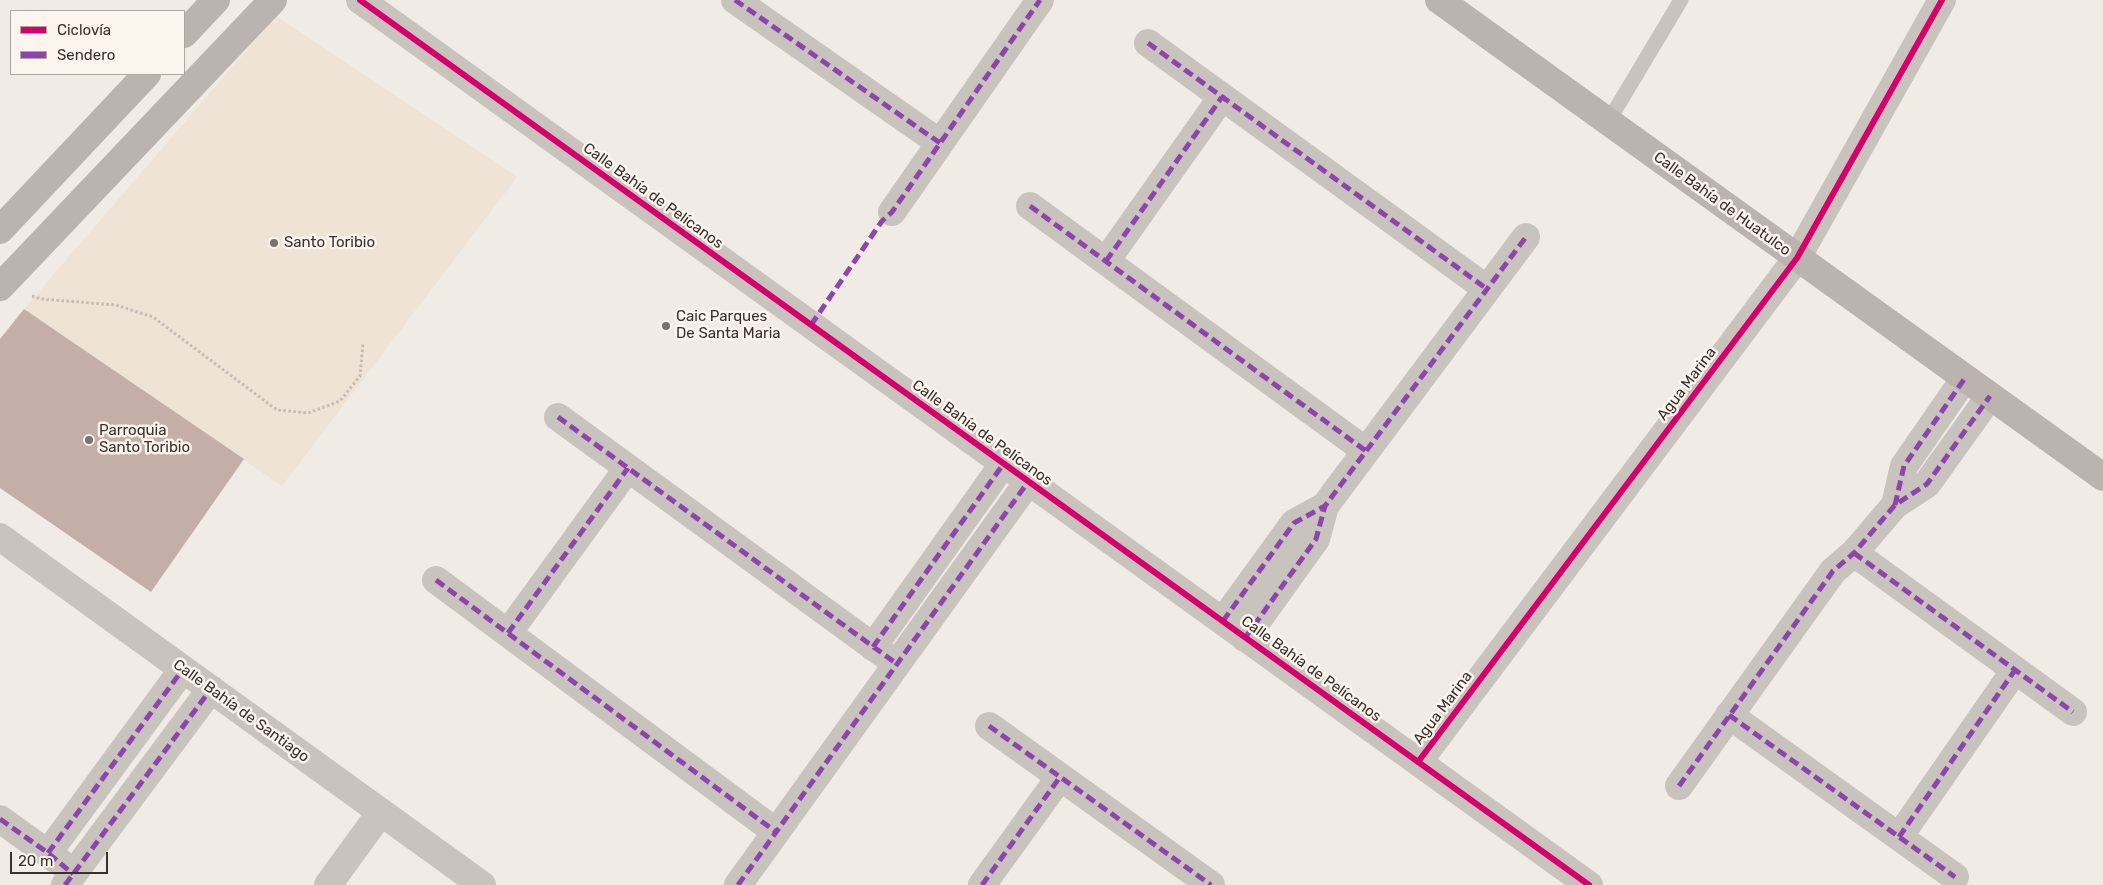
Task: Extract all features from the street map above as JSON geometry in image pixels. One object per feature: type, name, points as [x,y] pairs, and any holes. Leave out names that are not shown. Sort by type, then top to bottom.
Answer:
[{"type":"street","points":[[185,33],[216,0]]},
{"type":"street","points":[[2,285],[273,0]]},
{"type":"street","name":"Calle Bahía de Pelícanos","points":[[360,0],[1590,885]]},
{"type":"street","points":[[735,0],[940,143]]},
{"type":"street","points":[[892,212],[1040,0]]},
{"type":"street","name":"Calle Bahía de Huatulco","points":[[1439,0],[2103,477]]},
{"type":"street","name":"Agua Marina","points":[[1418,762],[1797,258],[1942,0]]},
{"type":"street","points":[[1148,43],[1487,290]]},
{"type":"street","points":[[0,230],[146,75]]},
{"type":"street","points":[[1106,261],[1222,97]]},
{"type":"street","points":[[1030,206],[1366,451]]},
{"type":"street","points":[[1245,638],[1316,539],[1325,506],[1526,237]]},
{"type":"street","points":[[1895,505],[1904,466],[1965,378]]},
{"type":"street","points":[[1679,786],[1833,571],[1854,553],[1895,505],[1927,484],[1990,396]]},
{"type":"street","points":[[558,417],[897,664]]},
{"type":"street","points":[[873,647],[1004,464]]},
{"type":"street","points":[[508,633],[628,468]]},
{"type":"street","points":[[738,885],[1028,482]]},
{"type":"street","points":[[1223,621],[1294,523],[1325,506]]},
{"type":"street","name":"Calle Bahía de Santiago","points":[[0,537],[482,885]]},
{"type":"street","points":[[1854,553],[2073,712]]},
{"type":"street","points":[[436,580],[776,832]]},
{"type":"street","points":[[48,852],[183,669]]},
{"type":"street","points":[[1899,836],[2016,670]]},
{"type":"street","points":[[0,819],[48,852],[69,880],[211,689]]},
{"type":"street","points":[[1729,716],[1955,877]]},
{"type":"street","points":[[989,726],[1211,885]]},
{"type":"street","points":[[982,885],[1060,777]]},
{"type":"street","points":[[328,885],[381,812]]},
{"type":"lane","points":[[1608,122],[1681,0]]},
{"type":"path","points":[[2,285],[41,299],[116,305],[153,316],[277,410],[308,413],[340,401],[360,376],[363,343]]},
{"type":"shaded area","name":"Santo Toribio","points":[[276,16],[517,177],[282,486],[24,309]]},
{"type":"building","name":"Parroquia Santo Toribio","points":[[24,309],[244,459],[151,592],[0,488],[0,339]]},
{"type":"marked path","points":[[735,0],[940,143]]},
{"type":"marked path","points":[[811,325],[882,221],[892,212],[1040,0]]},
{"type":"marked path","points":[[1148,43],[1487,289]]},
{"type":"marked path","points":[[1106,261],[1222,97]]},
{"type":"marked path","points":[[1030,206],[1366,451]]},
{"type":"marked path","points":[[1245,638],[1316,539],[1325,506],[1526,237]]},
{"type":"marked path","points":[[1895,505],[1904,466],[1965,378]]},
{"type":"marked path","points":[[1679,786],[1833,571],[1854,553],[1895,505],[1927,484],[1990,396]]},
{"type":"marked path","points":[[558,417],[897,664]]},
{"type":"marked path","points":[[873,647],[1004,463]]},
{"type":"marked path","points":[[508,633],[628,468]]},
{"type":"marked path","points":[[738,885],[1028,482]]},
{"type":"marked path","points":[[1223,621],[1294,523],[1325,506]]},
{"type":"marked path","points":[[1854,553],[2073,712]]},
{"type":"marked path","points":[[436,580],[776,832]]},
{"type":"marked path","points":[[48,853],[183,669]]},
{"type":"marked path","points":[[1899,837],[2015,670]]},
{"type":"marked path","points":[[65,885],[211,689]]},
{"type":"marked path","points":[[1729,715],[1955,877]]},
{"type":"marked path","points":[[989,726],[1211,885]]},
{"type":"marked path","points":[[982,885],[1060,777]]},
{"type":"marked path","points":[[0,819],[48,853],[73,874]]},
{"type":"cycle path","points":[[360,0],[1589,885]]},
{"type":"cycle path","points":[[1418,762],[1797,258],[1942,0]]},
{"type":"place","name":"Santo Toribio","points":[[274,243]]},
{"type":"place","name":"Caic Parques De Santa Maria","points":[[666,326]]},
{"type":"place","name":"Parroquia Santo Toribio","points":[[89,440]]}]
